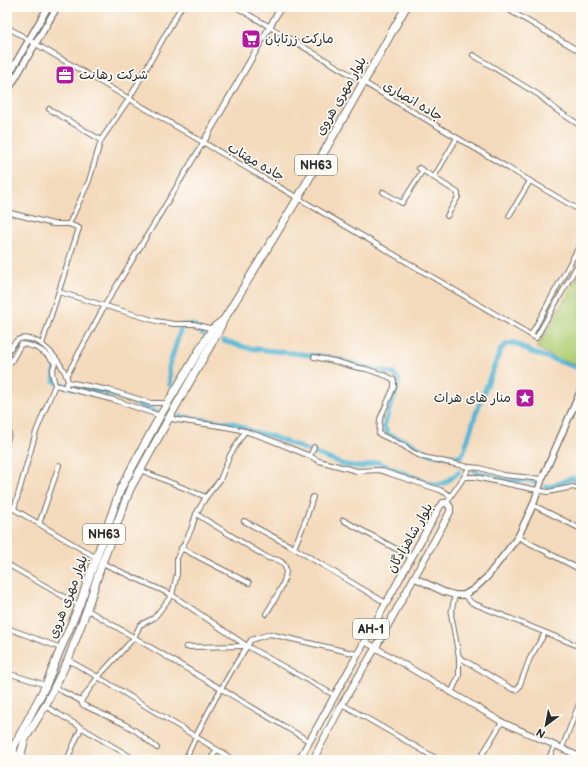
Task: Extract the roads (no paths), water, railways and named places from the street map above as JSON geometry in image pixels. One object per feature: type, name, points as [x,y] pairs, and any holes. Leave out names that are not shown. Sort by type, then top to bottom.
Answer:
[{"type":"highway","name":"بلوار مهری هروی","points":[[11,759],[14,746],[46,685],[78,606],[122,488],[160,416],[222,321],[298,198],[362,82],[406,7]]},
{"type":"highway","name":"بلوار مهری هروی","points":[[22,756],[25,739],[45,706],[68,660],[130,489],[215,330]]},
{"type":"main road","points":[[7,78],[48,7]]},
{"type":"main road","points":[[7,92],[57,7]]},
{"type":"main road","points":[[414,578],[444,592],[455,595],[464,595],[474,589],[487,577],[518,537],[581,390]]},
{"type":"main road","name":"بلوار شاهزادگان","points":[[299,760],[440,506],[443,503],[447,503],[450,506],[450,512],[376,647],[342,704],[313,760]]},
{"type":"street","points":[[69,224],[89,181],[102,140],[129,99],[180,7]]},
{"type":"street","name":"جاده انصاری","points":[[236,7],[581,211]]},
{"type":"street","points":[[67,375],[105,305],[203,143],[281,7]]},
{"type":"street","points":[[504,7],[581,52]]},
{"type":"street","name":"جاده مهتاب","points":[[7,27],[536,338],[581,259]]},
{"type":"street","points":[[473,55],[540,95],[556,109],[581,126]]},
{"type":"street","points":[[49,109],[102,140]]},
{"type":"street","points":[[434,177],[457,138]]},
{"type":"street","points":[[383,192],[402,203],[421,169],[458,193],[458,197],[447,216]]},
{"type":"street","points":[[509,216],[530,181]]},
{"type":"street","points":[[7,212],[53,224],[69,224],[79,228],[42,344]]},
{"type":"street","points":[[531,335],[581,243]]},
{"type":"street","points":[[59,292],[156,321],[174,324],[194,324],[215,330]]},
{"type":"street","points":[[7,352],[16,340],[22,338],[42,344],[56,356],[67,375],[68,382],[64,388]]},
{"type":"street","points":[[7,363],[11,362],[21,344],[30,345],[48,355],[55,363],[52,372],[55,385],[36,432],[14,509]]},
{"type":"street","points":[[314,357],[355,367],[366,368],[394,380],[394,387],[380,419],[379,434],[404,446],[412,452],[423,457],[480,468],[503,476],[542,479]]},
{"type":"street","points":[[68,382],[109,390],[151,403],[168,403]]},
{"type":"street","points":[[55,385],[114,400],[160,416],[197,424],[221,426],[245,431],[310,456],[318,461],[357,471],[379,470],[440,490],[451,496]]},
{"type":"street","points":[[82,700],[98,677],[134,638],[140,625],[154,618],[172,595],[177,574],[177,558],[191,530],[196,514],[206,497],[220,480],[230,455],[245,431]]},
{"type":"street","points":[[7,432],[9,433],[7,440]]},
{"type":"street","points":[[310,456],[314,447]]},
{"type":"street","points":[[39,524],[59,465]]},
{"type":"street","points":[[447,503],[466,477],[469,467]]},
{"type":"street","points":[[140,470],[206,497]]},
{"type":"street","points":[[466,477],[476,477],[548,492],[574,488],[581,490]]},
{"type":"street","points":[[294,548],[313,497]]},
{"type":"street","points":[[7,505],[95,557]]},
{"type":"street","points":[[533,505],[581,529]]},
{"type":"street","points":[[196,514],[268,558],[280,561],[284,564],[286,576],[285,580],[266,614]]},
{"type":"street","points":[[342,520],[411,557]]},
{"type":"street","points":[[244,521],[294,548],[386,603]]},
{"type":"street","points":[[518,537],[581,570]]},
{"type":"street","points":[[182,548],[249,583]]},
{"type":"street","points":[[102,563],[172,595],[247,646],[334,696]]},
{"type":"street","points":[[7,564],[78,606],[87,609],[309,741]]},
{"type":"street","points":[[451,693],[459,676],[459,657],[451,614],[455,595]]},
{"type":"street","points":[[464,595],[472,602],[545,634],[581,647]]},
{"type":"street","points":[[7,628],[61,648]]},
{"type":"street","points":[[184,760],[221,690],[251,640],[270,634],[357,654]]},
{"type":"street","points":[[459,657],[516,690],[519,687],[530,658],[545,634]]},
{"type":"street","points":[[364,642],[376,647],[502,722],[581,757]]},
{"type":"street","points":[[186,647],[247,646]]},
{"type":"street","points":[[68,660],[234,760]]},
{"type":"street","points":[[7,673],[46,685]]},
{"type":"street","points":[[54,687],[82,700],[85,706],[136,730],[157,748]]},
{"type":"street","points":[[562,748],[581,699]]},
{"type":"street","points":[[342,704],[439,760]]},
{"type":"street","points":[[45,706],[136,760]]},
{"type":"street","points":[[479,760],[502,722]]},
{"type":"street","points":[[67,760],[81,728]]},
{"type":"street","points":[[548,760],[555,745]]},
{"type":"street","points":[[210,760],[217,750]]},
{"type":"street","points":[[11,759],[22,756]]},
{"type":"waterway","points":[[170,385],[169,367],[182,325],[193,325],[203,334]]},
{"type":"waterway","points":[[7,358],[11,357],[21,341],[31,342],[51,355]]},
{"type":"waterway","points":[[223,341],[248,348],[327,357],[394,374],[399,380],[397,391],[384,426],[388,435],[407,441],[433,455],[460,457],[464,451],[476,413],[501,349],[507,344],[515,343],[531,352],[581,369]]},
{"type":"waterway","points":[[56,362],[54,381],[71,388],[104,392],[133,402],[157,413]]},
{"type":"waterway","points":[[180,417],[234,423],[253,432],[271,436],[345,465],[362,467],[377,462],[428,483],[438,485],[445,483],[459,472]]},
{"type":"waterway","points":[[475,472],[507,481],[529,480],[535,483]]},
{"type":"waterway","points":[[546,487],[573,478],[581,485]]},
{"type":"place","name":"مارکت زرتابان","points":[[251,39]]},
{"type":"place","name":"شرکت رهانت","points":[[65,75]]},
{"type":"place","name":"منار های هرات","points":[[525,398]]}]
